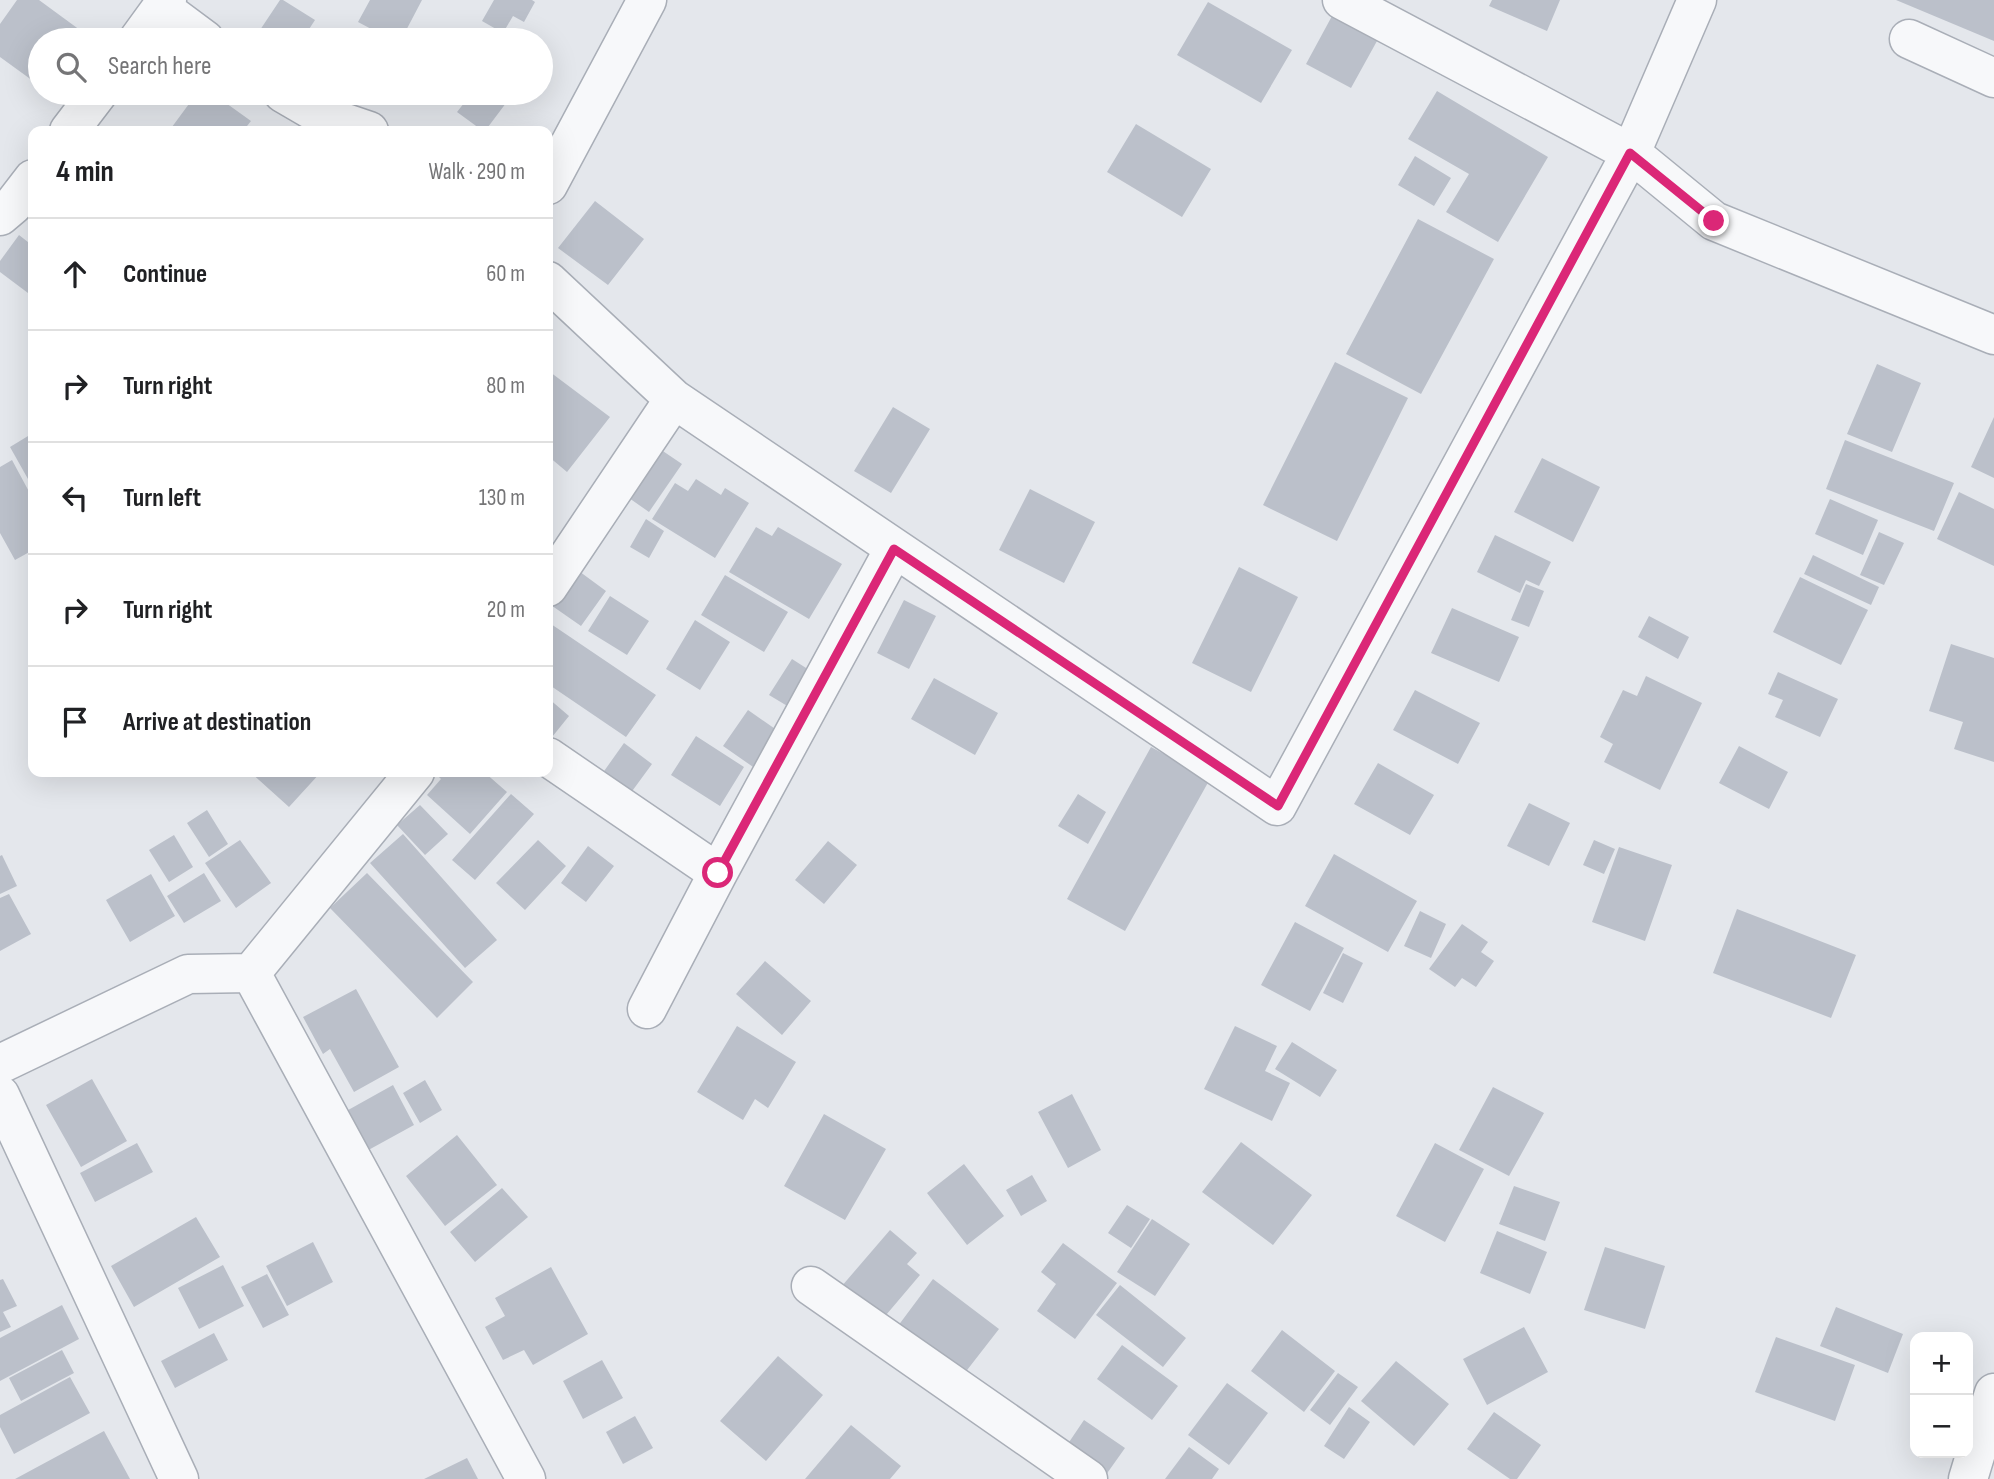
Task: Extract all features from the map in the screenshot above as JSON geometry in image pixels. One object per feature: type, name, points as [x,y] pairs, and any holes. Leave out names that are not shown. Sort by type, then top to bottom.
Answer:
[{"type":"street","points":[[553,176],[647,0]]},
{"type":"street","points":[[1342,0],[1630,153],[1714,221],[1994,335]]},
{"type":"street","points":[[553,286],[674,399],[1278,806],[1630,153],[1697,0]]},
{"type":"street","points":[[147,28],[165,4],[192,28]]},
{"type":"street","points":[[1909,39],[1994,78]]},
{"type":"street","points":[[73,126],[89,105]]},
{"type":"street","points":[[304,105],[319,114],[354,126]]},
{"type":"street","points":[[0,216],[13,205],[28,186]]},
{"type":"street","points":[[553,580],[674,399]]},
{"type":"street","points":[[647,1009],[894,549]]},
{"type":"street","points":[[553,760],[718,873]]},
{"type":"street","points":[[0,1064],[188,974],[251,973],[411,777]]},
{"type":"street","points":[[251,973],[526,1479]]},
{"type":"street","points":[[0,1095],[179,1479]]},
{"type":"street","points":[[811,1286],[1088,1479]]},
{"type":"street","points":[[1968,1479],[1994,1393]]},
{"type":"building","points":[[17,0],[39,0],[77,28],[28,28],[28,77],[0,57],[0,24]]},
{"type":"building","points":[[280,0],[315,20],[310,28],[261,28]]},
{"type":"building","points":[[370,0],[422,0],[407,28],[369,28],[358,22]]},
{"type":"building","points":[[494,0],[535,2],[524,22],[513,16],[506,28],[494,28],[482,21]]},
{"type":"building","points":[[1492,0],[1560,0],[1547,31],[1489,6]]},
{"type":"building","points":[[1896,0],[1994,0],[1994,41]]},
{"type":"building","points":[[1208,2],[1292,50],[1261,103],[1177,55]]},
{"type":"building","points":[[1332,16],[1377,41],[1351,88],[1306,64]]},
{"type":"building","points":[[1437,91],[1548,157],[1498,242],[1446,212],[1469,174],[1408,139]]},
{"type":"building","points":[[188,105],[229,105],[251,121],[247,126],[173,126]]},
{"type":"building","points":[[463,105],[504,105],[489,126],[476,126],[457,112]]},
{"type":"building","points":[[1136,124],[1211,169],[1182,217],[1107,172]]},
{"type":"building","points":[[1415,156],[1451,178],[1434,206],[1398,185]]},
{"type":"building","points":[[595,201],[644,239],[608,285],[558,248]]},
{"type":"building","points":[[1418,219],[1494,259],[1421,394],[1346,354]]},
{"type":"building","points":[[19,235],[28,242],[28,293],[0,272],[0,261]]},
{"type":"building","points":[[1335,362],[1408,398],[1337,541],[1263,505]]},
{"type":"building","points":[[1877,364],[1921,383],[1892,452],[1847,434]]},
{"type":"building","points":[[553,374],[610,417],[567,472],[553,460]]},
{"type":"building","points":[[893,407],[930,429],[891,493],[854,471]]},
{"type":"building","points":[[1994,417],[1994,478],[1971,467]]},
{"type":"building","points":[[28,436],[28,479],[10,447]]},
{"type":"building","points":[[1845,440],[1954,483],[1934,531],[1826,489]]},
{"type":"building","points":[[651,443],[682,464],[649,512],[619,491]]},
{"type":"building","points":[[1542,458],[1600,487],[1573,542],[1514,512]]},
{"type":"building","points":[[12,460],[28,490],[28,553],[15,560],[0,533],[0,467]]},
{"type":"building","points":[[696,479],[721,495],[725,488],[749,503],[715,558],[652,519],[675,483],[688,491]]},
{"type":"building","points":[[1030,489],[1095,522],[1064,583],[999,550]]},
{"type":"building","points":[[1959,492],[1994,509],[1994,566],[1937,539]]},
{"type":"building","points":[[1830,499],[1878,520],[1863,555],[1815,534]]},
{"type":"building","points":[[646,519],[664,531],[649,558],[630,547]]},
{"type":"building","points":[[756,527],[772,536],[778,527],[842,564],[809,619],[729,572]]},
{"type":"building","points":[[1879,532],[1904,543],[1884,585],[1860,575]]},
{"type":"building","points":[[1495,535],[1551,562],[1539,586],[1526,580],[1520,593],[1477,572]]},
{"type":"building","points":[[1813,555],[1879,587],[1871,605],[1804,574]]},
{"type":"building","points":[[572,566],[606,591],[581,626],[553,606],[553,595]]},
{"type":"building","points":[[1239,567],[1298,597],[1251,692],[1192,663]]},
{"type":"building","points":[[725,575],[788,612],[764,652],[701,615]]},
{"type":"building","points":[[1800,577],[1868,610],[1841,665],[1773,632]]},
{"type":"building","points":[[1526,584],[1544,591],[1529,627],[1511,620]]},
{"type":"building","points":[[610,596],[649,621],[627,655],[588,631]]},
{"type":"building","points":[[904,600],[936,616],[909,669],[877,653]]},
{"type":"building","points":[[1452,608],[1519,637],[1499,682],[1431,653]]},
{"type":"building","points":[[1649,616],[1689,637],[1678,659],[1638,637]]},
{"type":"building","points":[[695,620],[730,642],[700,690],[666,669]]},
{"type":"building","points":[[553,625],[656,695],[626,737],[553,687]]},
{"type":"building","points":[[1951,644],[1994,658],[1994,762],[1954,749],[1963,722],[1929,711]]},
{"type":"building","points":[[792,659],[817,675],[794,710],[769,695]]},
{"type":"building","points":[[1778,672],[1838,699],[1820,737],[1775,717],[1783,700],[1768,694]]},
{"type":"building","points":[[1646,676],[1702,703],[1660,790],[1604,762],[1613,744],[1600,737],[1623,690],[1637,696]]},
{"type":"building","points":[[934,678],[998,713],[975,755],[911,719]]},
{"type":"building","points":[[1415,690],[1480,723],[1458,764],[1393,730]]},
{"type":"building","points":[[553,702],[569,716],[553,736]]},
{"type":"building","points":[[748,710],[781,733],[756,769],[723,746]]},
{"type":"building","points":[[696,736],[744,767],[720,806],[671,775]]},
{"type":"building","points":[[624,743],[652,764],[630,794],[602,774]]},
{"type":"building","points":[[1739,746],[1788,772],[1769,809],[1719,783]]},
{"type":"building","points":[[1151,747],[1210,779],[1125,931],[1067,899]]},
{"type":"building","points":[[1378,763],[1434,795],[1410,835],[1354,804]]},
{"type":"building","points":[[256,777],[316,777],[289,807]]},
{"type":"building","points":[[439,777],[490,777],[507,792],[470,834],[427,795],[441,779]]},
{"type":"building","points":[[511,794],[534,814],[475,880],[452,860]]},
{"type":"building","points":[[1078,794],[1106,812],[1088,844],[1058,826]]},
{"type":"building","points":[[1529,803],[1570,823],[1549,866],[1507,846]]},
{"type":"building","points":[[420,805],[448,834],[425,855],[397,825]]},
{"type":"building","points":[[207,810],[228,844],[209,857],[187,823]]},
{"type":"building","points":[[403,834],[497,940],[465,968],[370,863]]},
{"type":"building","points":[[174,835],[193,867],[169,882],[149,850]]},
{"type":"building","points":[[240,840],[271,883],[236,908],[205,863]]},
{"type":"building","points":[[538,840],[566,866],[525,910],[496,883]]},
{"type":"building","points":[[1594,840],[1615,849],[1604,874],[1583,865]]},
{"type":"building","points":[[828,841],[857,865],[824,904],[795,880]]},
{"type":"building","points":[[588,846],[614,866],[586,902],[561,883]]},
{"type":"building","points":[[1619,847],[1672,865],[1645,941],[1592,922]]},
{"type":"building","points":[[1334,854],[1417,901],[1388,952],[1305,906]]},
{"type":"building","points":[[2,855],[17,886],[0,894],[0,856]]},
{"type":"building","points":[[204,873],[221,901],[184,923],[167,896]]},
{"type":"building","points":[[367,873],[473,982],[437,1018],[330,908]]},
{"type":"building","points":[[151,874],[175,916],[130,942],[106,900]]},
{"type":"building","points":[[9,894],[31,934],[0,951],[0,898]]},
{"type":"building","points":[[1737,909],[1856,955],[1831,1018],[1713,973]]},
{"type":"building","points":[[1420,911],[1446,924],[1431,958],[1404,946]]},
{"type":"building","points":[[1295,922],[1344,948],[1310,1011],[1261,985]]},
{"type":"building","points":[[1462,924],[1488,942],[1481,952],[1494,961],[1476,987],[1462,978],[1455,987],[1429,969]]},
{"type":"building","points":[[1343,953],[1363,963],[1343,1003],[1323,993]]},
{"type":"building","points":[[765,961],[811,1001],[782,1035],[736,994]]},
{"type":"building","points":[[356,989],[399,1067],[354,1092],[330,1049],[323,1054],[303,1017]]},
{"type":"building","points":[[737,1026],[796,1062],[768,1108],[755,1099],[743,1120],[697,1092]]},
{"type":"building","points":[[1235,1026],[1277,1046],[1265,1071],[1290,1083],[1272,1121],[1204,1089]]},
{"type":"building","points":[[1292,1042],[1337,1070],[1320,1097],[1275,1069]]},
{"type":"building","points":[[92,1079],[127,1141],[81,1167],[46,1105]]},
{"type":"building","points":[[425,1080],[442,1110],[420,1123],[403,1093]]},
{"type":"building","points":[[393,1085],[414,1125],[363,1153],[341,1114]]},
{"type":"building","points":[[1493,1087],[1544,1113],[1509,1176],[1459,1150]]},
{"type":"building","points":[[1072,1094],[1101,1150],[1068,1168],[1038,1112]]},
{"type":"building","points":[[824,1114],[886,1149],[845,1220],[784,1186]]},
{"type":"building","points":[[457,1135],[497,1185],[445,1226],[406,1176]]},
{"type":"building","points":[[1241,1142],[1312,1195],[1273,1245],[1202,1192]]},
{"type":"building","points":[[137,1143],[153,1172],[95,1202],[80,1173]]},
{"type":"building","points":[[1435,1143],[1484,1169],[1445,1242],[1396,1216]]},
{"type":"building","points":[[964,1164],[1004,1216],[967,1245],[927,1193]]},
{"type":"building","points":[[1032,1175],[1047,1201],[1021,1216],[1006,1190]]},
{"type":"building","points":[[1514,1186],[1560,1202],[1545,1241],[1499,1224]]},
{"type":"building","points":[[502,1188],[528,1217],[475,1262],[450,1232]]},
{"type":"building","points":[[1127,1205],[1150,1219],[1131,1248],[1108,1233]]},
{"type":"building","points":[[196,1217],[220,1257],[134,1307],[111,1266]]},
{"type":"building","points":[[1152,1219],[1190,1244],[1155,1296],[1117,1272]]},
{"type":"building","points":[[890,1230],[917,1253],[907,1264],[920,1275],[875,1328],[835,1294]]},
{"type":"building","points":[[1497,1231],[1547,1252],[1530,1294],[1480,1273]]},
{"type":"building","points":[[313,1242],[333,1282],[287,1306],[266,1266]]},
{"type":"building","points":[[1063,1243],[1117,1283],[1075,1339],[1037,1311],[1056,1284],[1041,1272]]},
{"type":"building","points":[[1605,1247],[1665,1266],[1645,1329],[1584,1310]]},
{"type":"building","points":[[223,1265],[244,1306],[199,1329],[178,1288]]},
{"type":"building","points":[[551,1267],[588,1334],[533,1365],[524,1350],[503,1360],[485,1327],[505,1316],[495,1298]]},
{"type":"building","points":[[267,1274],[289,1315],[263,1328],[241,1287]]},
{"type":"building","points":[[3,1279],[17,1306],[3,1312],[11,1327],[0,1332],[0,1280]]},
{"type":"building","points":[[933,1279],[999,1329],[957,1383],[892,1334]]},
{"type":"building","points":[[1120,1285],[1186,1338],[1163,1367],[1096,1315]]},
{"type":"building","points":[[62,1305],[79,1339],[0,1381],[0,1338]]},
{"type":"building","points":[[1836,1307],[1903,1334],[1888,1373],[1820,1346]]},
{"type":"building","points":[[1524,1327],[1548,1372],[1487,1405],[1463,1359]]},
{"type":"building","points":[[1282,1330],[1335,1371],[1304,1412],[1251,1371]]},
{"type":"building","points":[[214,1333],[228,1360],[175,1388],[161,1361]]},
{"type":"building","points":[[1776,1337],[1855,1365],[1835,1421],[1755,1392]]},
{"type":"building","points":[[1122,1345],[1178,1386],[1152,1420],[1097,1379]]},
{"type":"building","points":[[62,1350],[74,1373],[21,1401],[9,1378]]},
{"type":"building","points":[[778,1356],[823,1395],[766,1461],[720,1421]]},
{"type":"building","points":[[602,1360],[623,1398],[583,1419],[563,1381]]},
{"type":"building","points":[[1396,1361],[1449,1404],[1414,1446],[1361,1401]]},
{"type":"building","points":[[1338,1373],[1358,1387],[1330,1425],[1310,1410]]},
{"type":"building","points":[[70,1377],[90,1413],[14,1454],[0,1427],[0,1415]]},
{"type":"building","points":[[1227,1383],[1268,1413],[1229,1465],[1188,1435]]},
{"type":"building","points":[[1349,1407],[1370,1422],[1344,1459],[1324,1446]]},
{"type":"building","points":[[1494,1412],[1541,1445],[1517,1479],[1510,1479],[1467,1449]]},
{"type":"building","points":[[635,1416],[653,1448],[623,1464],[606,1432]]},
{"type":"building","points":[[1084,1420],[1125,1448],[1103,1479],[1061,1454]]},
{"type":"building","points":[[851,1425],[901,1466],[890,1479],[805,1479]]},
{"type":"building","points":[[104,1431],[130,1479],[15,1479]]},
{"type":"building","points":[[1189,1447],[1219,1469],[1212,1479],[1165,1479]]},
{"type":"building","points":[[467,1458],[478,1479],[424,1479]]},
{"type":"route","points":[[718,873],[894,549],[1278,806],[1630,153],[1714,221]]}]
